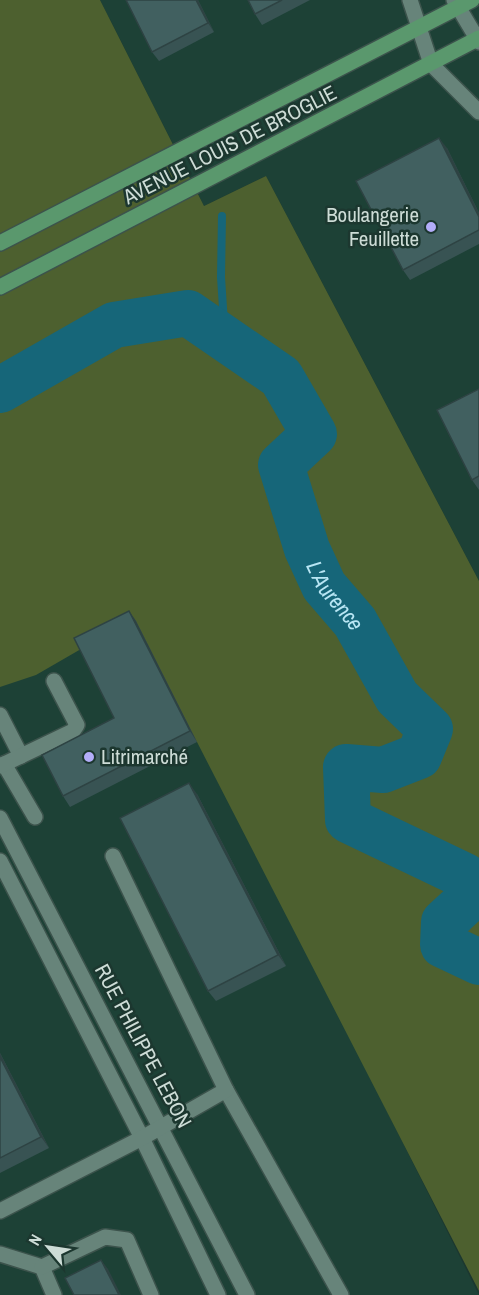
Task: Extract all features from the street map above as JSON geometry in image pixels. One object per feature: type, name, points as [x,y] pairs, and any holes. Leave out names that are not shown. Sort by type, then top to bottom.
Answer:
[{"type":"main road","name":"AVENUE LOUIS DE BROGLIE","points":[[0,243],[417,28],[462,2]]},
{"type":"main road","name":"AVENUE LOUIS DE BROGLIE","points":[[0,287],[479,39]]},
{"type":"street","points":[[410,0],[417,28],[431,64],[479,112]]},
{"type":"street","points":[[462,2],[479,39]]},
{"type":"street","points":[[35,817],[2,765],[73,731],[77,725],[54,681]]},
{"type":"street","points":[[0,715],[21,756]]},
{"type":"street","name":"RUE PHILIPPE LEBON","points":[[0,818],[247,1295]]},
{"type":"street","points":[[113,856],[226,1090],[341,1295]]},
{"type":"street","name":"RUE PHILIPPE LEBON","points":[[0,861],[142,1138],[218,1295]]},
{"type":"street","points":[[0,1211],[142,1138],[226,1090]]},
{"type":"street","points":[[0,1254],[42,1267],[105,1236],[127,1240],[151,1295]]},
{"type":"street","points":[[42,1267],[54,1295]]},
{"type":"shaded area","points":[[100,0],[479,0],[479,581],[266,176],[204,206]]},
{"type":"shaded area","points":[[136,621],[336,1009],[479,1295],[0,1295],[0,627],[81,649]]},
{"type":"green space","points":[[0,0],[100,0],[204,206],[266,176],[479,581],[479,1291],[197,742],[81,649],[36,675],[0,687]]},
{"type":"building","points":[[126,0],[196,0],[208,23],[152,52]]},
{"type":"building","points":[[248,0],[282,0],[255,14]]},
{"type":"building","name":"Boulangerie Feuillette","points":[[439,138],[479,217],[479,230],[403,270],[356,181]]},
{"type":"building","points":[[479,389],[479,476],[472,480],[437,410]]},
{"type":"building","points":[[129,611],[190,731],[63,796],[42,755],[114,718],[74,638]]},
{"type":"building","points":[[189,783],[278,955],[208,991],[120,818]]},
{"type":"building","points":[[0,1057],[41,1137],[0,1158]]},
{"type":"building","points":[[101,1260],[119,1295],[74,1295],[65,1278]]},
{"type":"waterway","points":[[222,216],[221,277],[225,339]]},
{"type":"waterway","name":"L'Aurence","points":[[0,390],[114,325],[188,313],[281,377],[314,434],[281,465],[307,549],[324,586],[355,622],[397,697],[430,729],[419,756],[383,770],[346,767],[348,820],[465,876],[470,898],[444,922],[443,945],[479,962]]},
{"type":"place","name":"Boulangerie Feuillette","points":[[431,227]]},
{"type":"place","name":"Litrimarché","points":[[89,757]]}]
